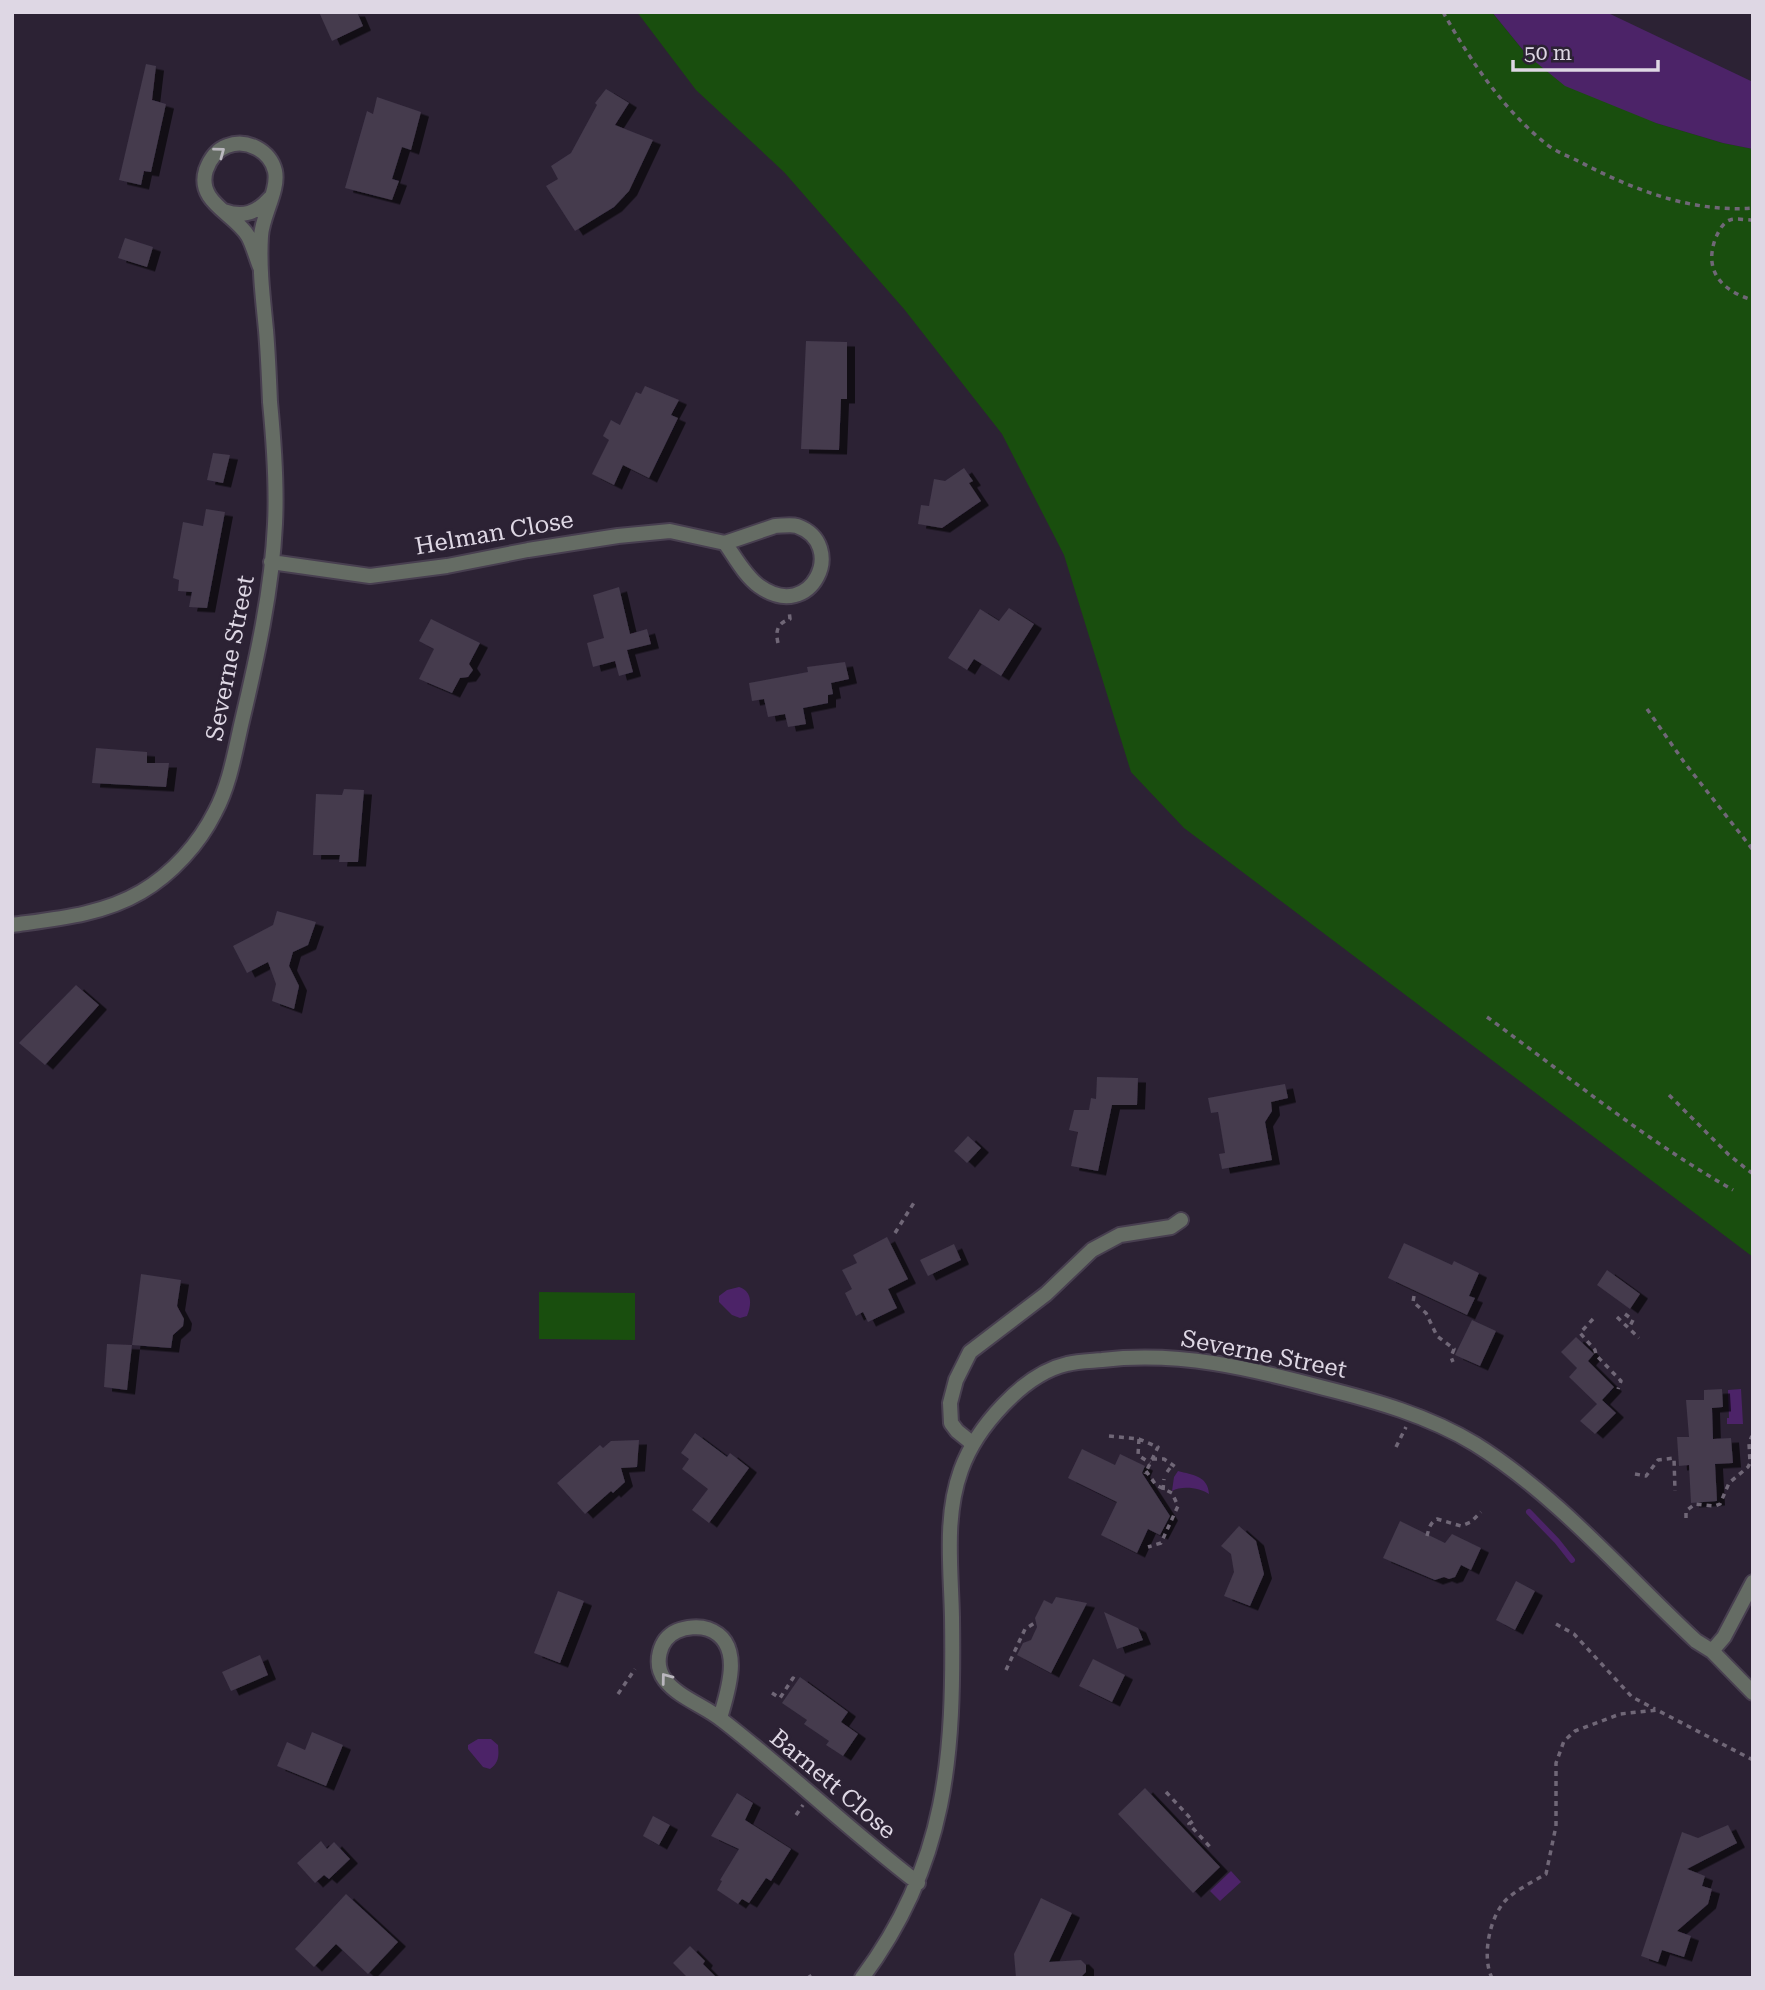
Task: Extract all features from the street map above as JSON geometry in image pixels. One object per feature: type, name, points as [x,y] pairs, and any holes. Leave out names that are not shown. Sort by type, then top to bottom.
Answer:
[{"type":"street","name":"Severne Street","points":[[12,925],[65,918],[110,906],[141,892],[167,873],[193,847],[216,811],[230,772],[248,696],[275,524],[273,433],[260,267],[261,232],[275,183],[275,171],[270,159],[254,146],[242,143],[229,145],[218,151],[210,160],[204,177],[205,189],[211,200],[247,235],[260,267]]},
{"type":"street","points":[[220,209],[239,215],[251,214],[262,208],[270,198]]},
{"type":"street","points":[[775,526],[796,526],[812,536],[821,550],[821,569],[808,589],[800,595],[788,597],[757,585],[724,543],[775,526]]},
{"type":"street","name":"Helman Close","points":[[271,562],[370,576],[447,566],[528,550],[670,531],[724,543]]},
{"type":"street","points":[[973,1444],[957,1432],[951,1423],[950,1402],[956,1380],[970,1352],[1046,1294],[1092,1250],[1120,1235],[1171,1227],[1181,1220]]},
{"type":"street","name":"Severne Street","points":[[862,1978],[908,1905],[918,1883],[935,1831],[946,1779],[951,1728],[949,1558],[951,1519],[961,1469],[986,1422],[999,1407],[1017,1392],[1065,1364],[1141,1355],[1205,1360],[1273,1374],[1360,1397],[1425,1419],[1474,1443],[1513,1469],[1696,1641],[1712,1651],[1753,1693]]},
{"type":"street","points":[[1712,1651],[1724,1637],[1753,1582]]},
{"type":"street","name":"Barnett Close","points":[[720,1718],[732,1675],[728,1647],[724,1640],[719,1633],[703,1627],[684,1628],[669,1635],[659,1653],[658,1667],[666,1681],[720,1718],[877,1852],[918,1883]]},
{"type":"path","points":[[1443,12],[1464,50],[1487,80],[1546,145],[1607,176],[1684,203],[1725,210],[1753,208]]},
{"type":"path","points":[[1753,220],[1726,222],[1719,229],[1710,262],[1714,273],[1723,284],[1733,292],[1753,300]]},
{"type":"path","points":[[778,643],[777,628],[790,619],[788,597]]},
{"type":"path","points":[[1647,709],[1684,762],[1753,850]]},
{"type":"path","points":[[1487,1017],[1633,1126],[1697,1170],[1732,1190]]},
{"type":"path","points":[[1669,1095],[1728,1155],[1753,1174]]},
{"type":"path","points":[[895,1233],[915,1200]]},
{"type":"path","points":[[1414,1296],[1413,1302],[1426,1313],[1437,1336],[1454,1349],[1451,1357],[1453,1362]]},
{"type":"path","points":[[1625,1314],[1633,1320],[1629,1328]]},
{"type":"path","points":[[1617,1317],[1639,1338]]},
{"type":"path","points":[[1593,1319],[1580,1333],[1621,1381],[1618,1389]]},
{"type":"path","points":[[1396,1447],[1404,1432]]},
{"type":"path","points":[[1109,1436],[1139,1439],[1158,1447],[1146,1473],[1156,1485],[1172,1493],[1178,1506],[1161,1543],[1149,1548]]},
{"type":"path","points":[[1686,1518],[1686,1511],[1695,1504],[1720,1504],[1729,1483],[1750,1463],[1749,1443],[1752,1436]]},
{"type":"path","points":[[1139,1439],[1138,1455],[1151,1461],[1164,1460],[1177,1468]]},
{"type":"path","points":[[1635,1474],[1646,1476],[1658,1460],[1674,1458],[1675,1490]]},
{"type":"path","points":[[1167,1472],[1173,1464]]},
{"type":"path","points":[[1163,1490],[1164,1479]]},
{"type":"path","points":[[1427,1536],[1432,1521],[1437,1519],[1461,1526],[1471,1522],[1481,1512]]},
{"type":"path","points":[[1006,1670],[1025,1629],[1036,1622]]},
{"type":"path","points":[[1556,1624],[1574,1634],[1632,1697],[1753,1760]]},
{"type":"path","points":[[618,1694],[635,1669]]},
{"type":"path","points":[[772,1693],[780,1698],[793,1678],[798,1681]]},
{"type":"path","points":[[1492,1978],[1486,1966],[1490,1930],[1507,1899],[1546,1874],[1556,1826],[1556,1763],[1564,1741],[1575,1731],[1620,1714],[1657,1710]]},
{"type":"path","points":[[1166,1792],[1193,1821],[1189,1824],[1211,1848]]},
{"type":"green space","points":[[637,12],[1492,12],[1527,55],[1656,123],[1753,149],[1753,1257],[1184,828],[1131,772],[1064,555],[1002,434],[904,309],[784,172],[696,90]]},
{"type":"green space","points":[[539,1292],[635,1293],[635,1340],[539,1339]]},
{"type":"shaded area","points":[[1492,12],[1606,12],[1753,82],[1753,149],[1656,123],[1565,86],[1527,55]]},
{"type":"shaded area","points":[[739,1287],[749,1295],[750,1303],[747,1316],[740,1318],[732,1315],[719,1302],[719,1296],[727,1290]]},
{"type":"shaded area","points":[[1741,1389],[1743,1424],[1727,1424],[1728,1390]]},
{"type":"shaded area","points":[[1178,1471],[1203,1480],[1209,1494],[1191,1488],[1172,1491],[1174,1477]]},
{"type":"shaded area","points":[[478,1739],[491,1739],[498,1745],[498,1759],[490,1769],[483,1767],[468,1749],[468,1745]]},
{"type":"shaded area","points":[[1231,1871],[1241,1882],[1220,1901],[1210,1891]]},
{"type":"building","points":[[319,12],[357,12],[363,26],[332,41]]},
{"type":"building","points":[[146,64],[156,66],[152,100],[166,104],[151,172],[144,171],[141,185],[119,180]]},
{"type":"building","points":[[606,89],[629,103],[615,125],[653,140],[629,191],[614,207],[575,231],[546,186],[558,179],[551,166],[571,153],[597,105],[595,103]]},
{"type":"building","points":[[377,97],[421,112],[411,150],[402,147],[392,179],[399,181],[392,200],[345,188],[367,111],[373,114]]},
{"type":"building","points":[[125,238],[153,247],[147,267],[118,258]]},
{"type":"building","points":[[806,341],[847,342],[847,399],[841,399],[839,450],[801,449]]},
{"type":"building","points":[[645,386],[679,400],[671,415],[678,418],[649,478],[623,465],[614,485],[592,474],[609,440],[603,436],[611,420],[620,425],[636,392],[641,394]]},
{"type":"building","points":[[213,453],[230,455],[223,483],[207,480]]},
{"type":"building","points":[[964,468],[973,481],[969,483],[981,501],[942,528],[918,524],[921,505],[929,506],[934,479],[945,481]]},
{"type":"building","points":[[206,509],[225,512],[207,608],[189,607],[192,592],[178,591],[179,580],[173,578],[183,522],[203,526]]},
{"type":"building","points":[[619,587],[630,634],[647,629],[651,644],[627,650],[633,672],[619,676],[615,661],[593,667],[587,643],[604,638],[593,595]]},
{"type":"building","points":[[1009,608],[1034,624],[1001,676],[974,659],[967,670],[948,658],[980,609],[999,621]]},
{"type":"building","points":[[431,619],[480,643],[469,664],[473,670],[468,677],[460,678],[452,693],[419,679],[434,649],[419,641]]},
{"type":"building","points":[[845,662],[849,679],[831,683],[833,694],[828,695],[828,703],[803,708],[806,724],[788,727],[785,714],[768,717],[764,699],[752,701],[749,683],[808,672],[807,667]]},
{"type":"building","points":[[96,748],[147,752],[147,763],[169,763],[166,787],[92,783]]},
{"type":"building","points":[[344,789],[364,790],[358,862],[339,862],[340,855],[313,855],[316,794],[342,795]]},
{"type":"building","points":[[277,911],[316,922],[308,945],[293,952],[289,966],[299,986],[294,1009],[272,1001],[276,984],[268,962],[247,973],[233,946],[273,925]]},
{"type":"building","points":[[76,985],[99,1005],[45,1065],[19,1043]]},
{"type":"building","points":[[1097,1077],[1138,1078],[1137,1105],[1112,1105],[1098,1171],[1071,1166],[1078,1132],[1069,1130],[1074,1110],[1089,1110],[1091,1098],[1096,1099]]},
{"type":"building","points":[[1285,1084],[1288,1098],[1271,1102],[1272,1111],[1265,1122],[1272,1160],[1222,1169],[1219,1154],[1225,1153],[1218,1112],[1211,1113],[1208,1098]]},
{"type":"building","points":[[968,1136],[981,1148],[967,1163],[954,1151]]},
{"type":"building","points":[[887,1237],[908,1279],[888,1289],[897,1308],[868,1322],[863,1312],[856,1316],[845,1293],[852,1289],[842,1270],[857,1263],[853,1255]]},
{"type":"building","points":[[1404,1243],[1452,1265],[1454,1261],[1479,1273],[1469,1296],[1475,1298],[1467,1315],[1388,1278]]},
{"type":"building","points":[[954,1244],[961,1260],[928,1276],[920,1260]]},
{"type":"building","points":[[1607,1270],[1640,1294],[1630,1309],[1597,1285]]},
{"type":"building","points":[[141,1274],[181,1280],[177,1306],[184,1319],[183,1326],[173,1335],[171,1348],[132,1345]]},
{"type":"building","points":[[1472,1320],[1496,1331],[1480,1366],[1455,1355]]},
{"type":"building","points":[[1576,1337],[1594,1354],[1588,1361],[1614,1387],[1602,1400],[1616,1413],[1595,1434],[1580,1421],[1597,1404],[1569,1377],[1577,1368],[1561,1352]]},
{"type":"building","points":[[107,1344],[132,1345],[127,1390],[104,1387]]},
{"type":"building","points":[[1722,1389],[1723,1407],[1712,1408],[1713,1439],[1731,1438],[1733,1463],[1715,1464],[1717,1501],[1691,1503],[1689,1465],[1679,1466],[1677,1437],[1689,1437],[1686,1400],[1704,1400],[1704,1390]]},
{"type":"building","points":[[695,1433],[727,1457],[730,1453],[749,1468],[709,1523],[692,1510],[708,1489],[682,1469],[689,1459],[681,1453]]},
{"type":"building","points":[[639,1440],[637,1467],[621,1468],[625,1482],[585,1514],[557,1483],[600,1445],[603,1448],[611,1441]]},
{"type":"building","points":[[1082,1449],[1115,1465],[1120,1454],[1145,1466],[1142,1473],[1170,1516],[1160,1535],[1148,1529],[1137,1553],[1101,1535],[1117,1502],[1068,1478]]},
{"type":"building","points":[[1400,1521],[1445,1543],[1452,1534],[1481,1548],[1471,1570],[1461,1565],[1455,1577],[1435,1580],[1383,1558]]},
{"type":"building","points":[[1239,1526],[1256,1541],[1264,1574],[1250,1606],[1224,1596],[1234,1572],[1231,1554],[1221,1546]]},
{"type":"building","points":[[1516,1581],[1535,1591],[1515,1630],[1496,1620]]},
{"type":"building","points":[[558,1591],[584,1601],[560,1663],[534,1653]]},
{"type":"building","points":[[1056,1597],[1087,1603],[1051,1673],[1017,1655],[1023,1643],[1031,1640],[1037,1627],[1035,1618],[1044,1600],[1052,1604]]},
{"type":"building","points":[[1104,1612],[1138,1628],[1143,1640],[1117,1649]]},
{"type":"building","points":[[260,1655],[268,1675],[231,1691],[222,1672]]},
{"type":"building","points":[[1093,1659],[1125,1675],[1112,1702],[1079,1686]]},
{"type":"building","points":[[800,1677],[848,1712],[841,1722],[858,1734],[843,1756],[826,1745],[829,1741],[804,1724],[807,1720],[782,1703]]},
{"type":"building","points":[[312,1732],[343,1745],[326,1786],[277,1766],[287,1742],[305,1750]]},
{"type":"building","points":[[1145,1788],[1220,1867],[1193,1893],[1118,1814]]},
{"type":"building","points":[[737,1793],[753,1803],[745,1820],[791,1849],[771,1881],[766,1878],[749,1903],[742,1899],[738,1904],[717,1890],[739,1849],[711,1836]]},
{"type":"building","points":[[653,1816],[670,1825],[659,1845],[643,1836]]},
{"type":"building","points":[[1728,1825],[1737,1843],[1687,1869],[1705,1876],[1702,1886],[1712,1889],[1708,1904],[1677,1931],[1691,1936],[1684,1957],[1662,1950],[1658,1962],[1641,1956],[1682,1832],[1698,1838]]},
{"type":"building","points":[[321,1841],[327,1849],[334,1842],[350,1859],[329,1879],[324,1875],[315,1883],[297,1863]]},
{"type":"building","points":[[346,1894],[398,1942],[368,1974],[336,1944],[314,1967],[295,1949]]},
{"type":"building","points":[[1041,1898],[1072,1913],[1049,1962],[1081,1960],[1086,1965],[1086,1972],[1082,1976],[1016,1978],[1014,1954]]},
{"type":"building","points":[[690,1946],[717,1978],[688,1978],[673,1963]]},
{"type":"waterway","points":[[1529,1512],[1572,1560]]}]
